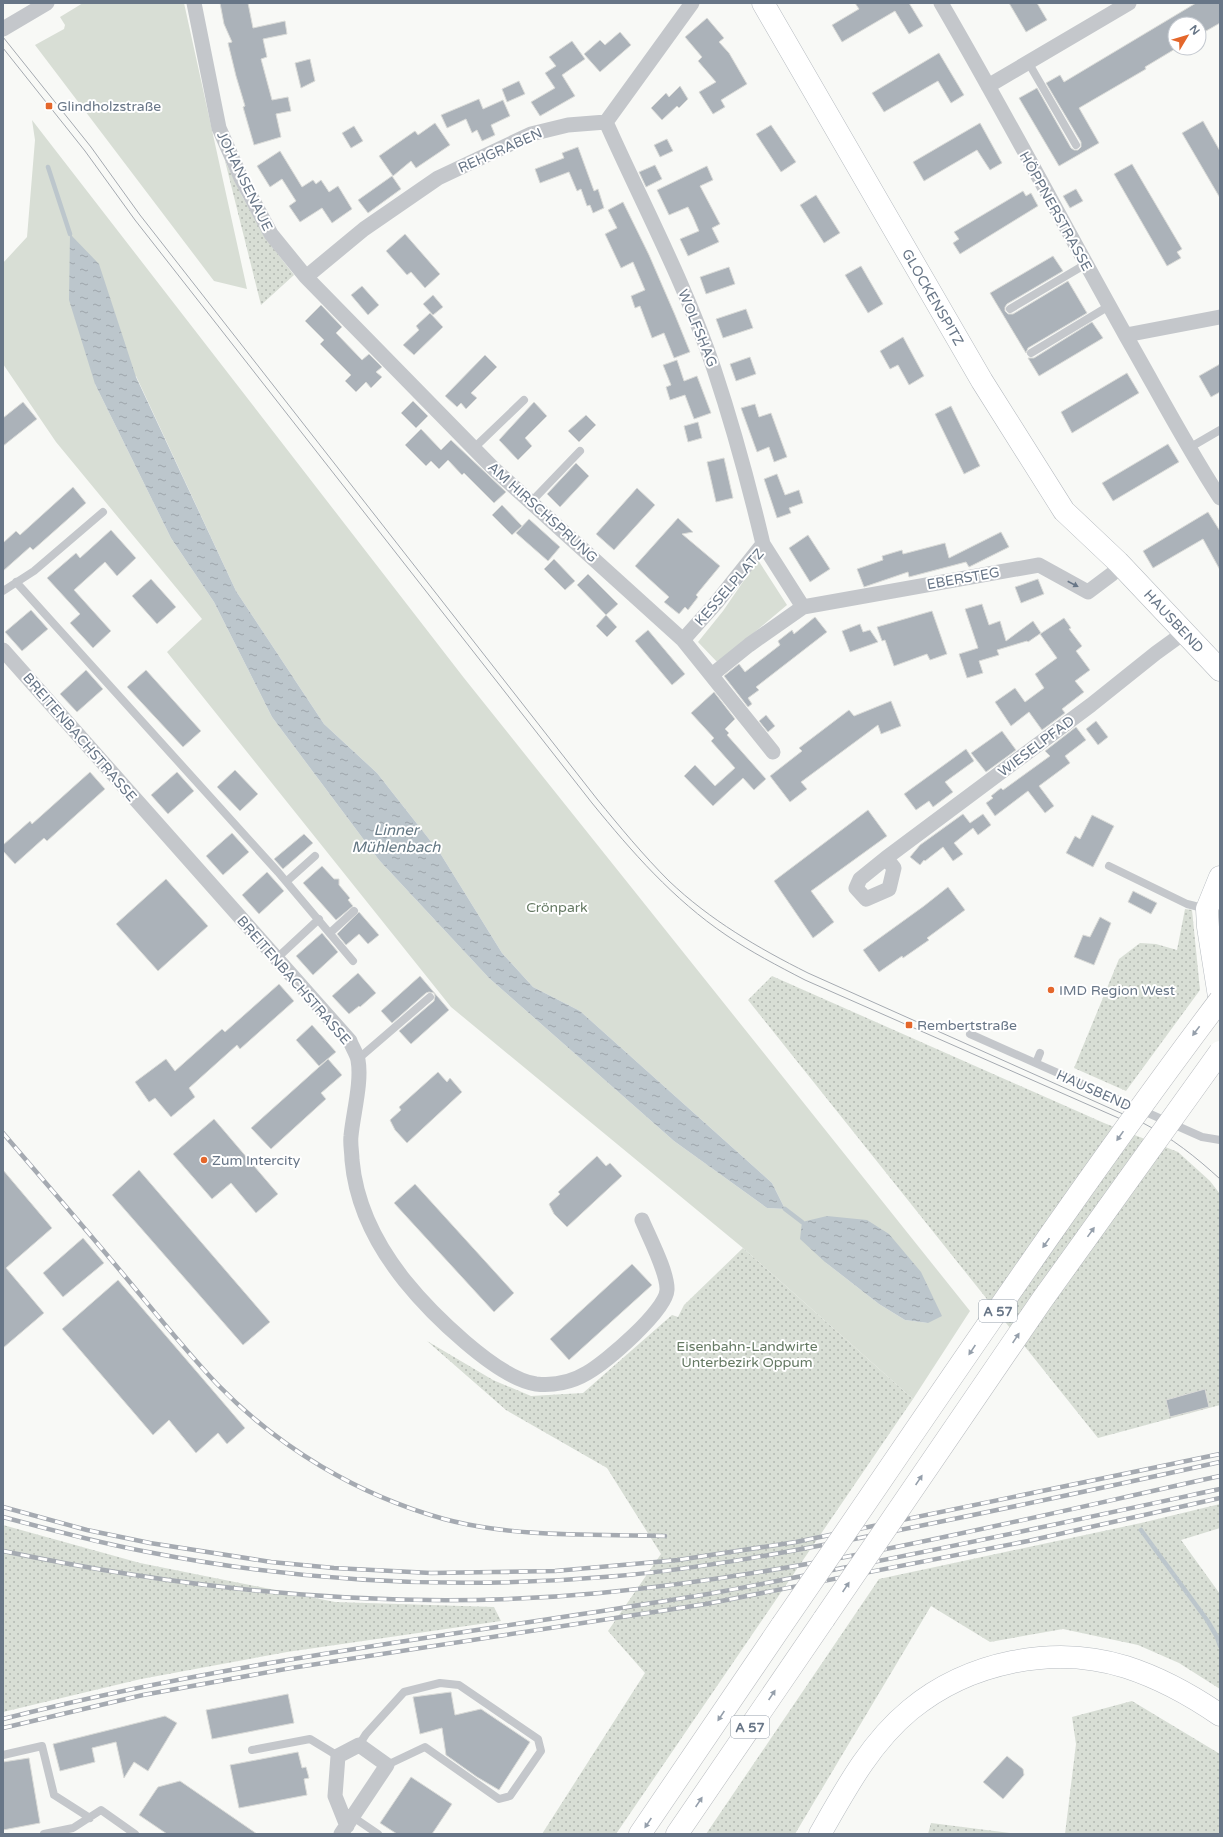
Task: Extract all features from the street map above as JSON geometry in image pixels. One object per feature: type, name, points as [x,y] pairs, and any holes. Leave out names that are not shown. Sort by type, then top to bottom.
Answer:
[{"type":"main road","name":"GLOCKENSPITZ","points":[[763,3],[982,381],[1064,511],[1120,573]]},
{"type":"main road","name":"HAUSBEND","points":[[1120,573],[1185,632],[1220,670]]},
{"type":"main road","points":[[1220,877],[1207,909],[1208,927],[1220,1001]]},
{"type":"main road","name":"A 57","points":[[640,1834],[1159,1081],[1220,1001]]},
{"type":"main road","name":"A 57","points":[[677,1834],[1042,1300],[1220,1052]]},
{"type":"main road","points":[[820,1834],[853,1776],[877,1744],[909,1710],[935,1692],[962,1678],[998,1665],[1030,1659],[1064,1658],[1096,1660],[1126,1667],[1168,1683],[1220,1715]]},
{"type":"street","points":[[3,29],[47,3]]},
{"type":"street","name":"JOHANSENAUE","points":[[194,3],[219,128],[242,178],[271,234],[306,277]]},
{"type":"street","points":[[606,122],[692,3]]},
{"type":"street","name":"HÖPPNERSTRASSE","points":[[941,3],[1189,448],[1220,498]]},
{"type":"street","points":[[988,86],[1129,3]]},
{"type":"street","name":"REHGRABEN","points":[[306,277],[364,228],[438,178],[531,134],[568,125],[606,122]]},
{"type":"street","name":"WOLFSHAG","points":[[606,122],[678,277],[714,368],[749,482],[763,544]]},
{"type":"street","name":"AM HIRSCHSPRUNG","points":[[306,277],[474,448],[531,502],[683,640],[713,674],[773,752]]},
{"type":"street","points":[[1126,335],[1220,317]]},
{"type":"street","name":"KESSELPLATZ","points":[[683,640],[716,603],[763,544],[803,607]]},
{"type":"street","name":"EBERSTEG","points":[[803,607],[1039,565],[1088,592],[1120,573]]},
{"type":"street","points":[[713,674],[749,645],[803,607]]},
{"type":"street","name":"WIESELPFAD","points":[[886,858],[1091,705],[1156,653],[1185,632]]},
{"type":"street","name":"BREITENBACHSTRASSE","points":[[3,650],[350,1041],[358,1059],[358,1087],[351,1139],[354,1179],[364,1214],[383,1251],[406,1282],[444,1322],[484,1358],[507,1373],[535,1384],[562,1384],[586,1374],[608,1358],[655,1314],[662,1304],[667,1290],[665,1276],[642,1220]]},
{"type":"street","points":[[359,1745],[387,1765],[347,1826],[334,1796],[338,1756],[359,1745]]},
{"type":"lane","points":[[1028,62],[1076,145]]},
{"type":"lane","points":[[1010,309],[1086,264]]},
{"type":"lane","points":[[1031,353],[1109,306]]},
{"type":"lane","points":[[474,448],[524,400]]},
{"type":"lane","points":[[1189,448],[1220,430]]},
{"type":"lane","points":[[531,502],[580,450]]},
{"type":"lane","points":[[3,591],[34,571],[103,512]]},
{"type":"lane","points":[[16,582],[287,881],[331,932],[353,961]]},
{"type":"lane","points":[[287,881],[314,856]]},
{"type":"lane","points":[[1109,866],[1187,904],[1207,909]]},
{"type":"lane","points":[[331,932],[354,911]]},
{"type":"lane","points":[[276,959],[319,919]]},
{"type":"lane","points":[[358,1059],[430,997]]},
{"type":"lane","name":"HAUSBEND","points":[[970,1034],[1202,1137],[1220,1140]]},
{"type":"lane","points":[[1036,1063],[1040,1053]]},
{"type":"lane","points":[[359,1745],[366,1734],[404,1692],[440,1683],[459,1685],[538,1738],[541,1751],[510,1796],[499,1800],[425,1747],[387,1765]]},
{"type":"lane","points":[[252,1750],[310,1739],[338,1756]]},
{"type":"lane","points":[[3,1755],[42,1746],[54,1796],[90,1818]]},
{"type":"lane","points":[[44,1834],[73,1828],[101,1810],[135,1834]]},
{"type":"lane","points":[[347,1826],[378,1834]]},
{"type":"green space","points":[[83,3],[184,3],[247,289],[214,281],[35,45],[64,29],[65,25],[60,17]]},
{"type":"green space","name":"Crönpark","points":[[32,120],[464,678],[970,1311],[913,1399],[743,1248],[451,1007],[167,652],[202,619],[56,442],[3,364],[3,263],[27,237],[35,140]],"holes":[[[136,376],[236,591],[324,724],[377,773],[440,853],[502,953],[533,987],[580,1011],[772,1183],[785,1209],[767,1208],[674,1141],[489,978],[379,860],[272,717],[214,602],[171,538],[95,384]],[[825,1262],[928,1323],[905,1320],[879,1304]]]},
{"type":"green space","points":[[225,161],[242,196],[267,240],[294,275],[261,305]]},
{"type":"green space","points":[[758,560],[787,605],[718,663],[698,642],[723,611]]},
{"type":"green space","points":[[1185,909],[1192,910],[1200,990],[1126,1091],[1074,1068],[1119,959],[1140,943],[1156,944],[1177,950]]},
{"type":"green space","points":[[772,976],[1104,1123],[1178,1152],[1210,1181],[1220,1194],[1220,1405],[1098,1438],[748,1000]]},
{"type":"green space","name":"Eisenbahn-Landwirte Unterbezirk Oppum","points":[[743,1248],[913,1399],[616,1834],[542,1834],[645,1673],[608,1631],[661,1554],[607,1468],[506,1410],[427,1341],[493,1380],[531,1396],[583,1393],[672,1315],[678,1317],[684,1305]]},
{"type":"green space","points":[[1220,1504],[1220,1528],[1181,1540],[1220,1594],[1220,1689],[1179,1663],[1138,1645],[1063,1629],[990,1642],[931,1606],[795,1834],[706,1834],[879,1579],[1141,1523]]},
{"type":"green space","points":[[3,1525],[140,1563],[335,1602],[494,1607],[501,1621],[287,1652],[141,1679],[3,1712]]},
{"type":"green space","points":[[1132,1701],[1220,1754],[1220,1834],[1065,1834],[1076,1744],[1072,1717]]},
{"type":"green space","points":[[931,1823],[1019,1834],[928,1834]]},
{"type":"water","name":"Linner Mühlenbach","points":[[70,234],[99,264],[136,377],[236,591],[324,724],[377,773],[440,853],[502,953],[533,987],[580,1011],[772,1183],[785,1209],[767,1208],[674,1141],[489,978],[379,860],[272,717],[214,602],[171,538],[95,384],[69,300]]},
{"type":"water","points":[[827,1216],[867,1220],[889,1234],[921,1272],[942,1316],[928,1323],[905,1320],[879,1304],[825,1262],[800,1239],[802,1222]]},
{"type":"building","points":[[220,3],[248,3],[253,28],[285,21],[287,34],[263,39],[267,57],[261,59],[272,100],[288,97],[291,111],[276,114],[281,137],[254,145],[243,107],[245,106],[228,43],[232,42],[224,24]]},
{"type":"building","points":[[855,3],[909,3],[923,26],[909,34],[895,11],[842,42],[832,25],[859,9]]},
{"type":"building","points":[[1009,3],[1037,3],[1047,20],[1026,32]]},
{"type":"building","points":[[1196,3],[1220,3],[1220,23],[1207,30],[1207,16],[1174,16]]},
{"type":"building","points":[[707,18],[724,38],[719,42],[729,53],[747,84],[721,100],[725,107],[713,114],[699,92],[716,82],[698,61],[702,57],[685,37]]},
{"type":"building","points":[[1167,20],[1167,54],[1145,67],[1146,69],[1079,108],[1099,143],[1059,166],[1019,98],[1037,88],[1071,148],[1078,150],[1081,147],[1081,142],[1046,83],[1060,75],[1064,82]]},
{"type":"building","points":[[620,32],[631,45],[600,72],[584,54],[600,40],[605,45]]},
{"type":"building","points":[[572,41],[585,59],[562,75],[575,96],[540,116],[531,102],[555,88],[545,73],[556,66],[549,57]]},
{"type":"building","points":[[939,53],[964,95],[951,103],[938,81],[884,112],[872,93]]},
{"type":"building","points":[[310,59],[315,81],[301,88],[295,63]]},
{"type":"building","points":[[519,81],[525,94],[507,102],[502,89]]},
{"type":"building","points":[[680,86],[688,99],[679,108],[677,106],[662,120],[651,108],[666,93],[669,97]]},
{"type":"building","points":[[479,99],[483,109],[503,100],[510,116],[491,125],[495,135],[482,141],[477,130],[472,133],[466,119],[447,128],[441,115]]},
{"type":"building","points":[[1203,121],[1220,151],[1220,198],[1182,133]]},
{"type":"building","points":[[435,123],[450,145],[416,168],[411,161],[393,176],[379,156],[415,131],[418,135]]},
{"type":"building","points":[[980,123],[1002,163],[990,170],[977,150],[924,181],[913,162]]},
{"type":"building","points":[[771,125],[796,162],[781,172],[756,134]]},
{"type":"building","points":[[354,126],[363,141],[351,148],[342,133]]},
{"type":"building","points":[[667,139],[673,151],[660,157],[654,145]]},
{"type":"building","points":[[578,147],[594,191],[598,189],[604,208],[593,213],[590,205],[587,206],[581,189],[577,191],[569,172],[540,183],[535,169],[564,158],[562,153]]},
{"type":"building","points":[[280,151],[302,187],[313,180],[316,184],[321,180],[329,192],[338,186],[352,209],[332,223],[322,208],[300,222],[289,206],[296,201],[282,179],[270,187],[257,166]]},
{"type":"building","points":[[1132,164],[1182,249],[1177,252],[1181,258],[1167,266],[1114,174]]},
{"type":"building","points":[[655,165],[662,179],[646,187],[639,172]]},
{"type":"building","points":[[707,166],[713,180],[700,186],[720,224],[712,228],[719,242],[688,256],[680,239],[699,231],[693,217],[688,207],[669,215],[657,190]]},
{"type":"building","points":[[392,176],[401,189],[368,213],[358,200]]},
{"type":"building","points":[[1076,189],[1083,201],[1070,208],[1063,196]]},
{"type":"building","points":[[1023,191],[1026,196],[1031,193],[1038,206],[960,254],[953,243],[959,239],[954,232]]},
{"type":"building","points":[[816,195],[840,233],[824,243],[800,205]]},
{"type":"building","points":[[623,202],[649,255],[690,352],[674,358],[664,333],[652,338],[640,306],[635,308],[631,296],[645,290],[633,262],[621,268],[605,234],[617,228],[608,210]]},
{"type":"building","points":[[405,234],[440,274],[425,288],[411,272],[407,275],[386,251]]},
{"type":"building","points":[[1053,256],[1063,271],[1007,304],[1005,311],[1008,314],[1013,314],[1068,281],[1087,313],[1028,348],[1026,353],[990,293]]},
{"type":"building","points":[[861,266],[883,304],[868,313],[845,275]]},
{"type":"building","points":[[729,267],[735,284],[706,294],[700,277]]},
{"type":"building","points":[[362,286],[379,305],[368,315],[351,295]]},
{"type":"building","points":[[433,295],[443,307],[433,315],[423,304]]},
{"type":"building","points":[[321,305],[342,327],[336,333],[362,360],[369,354],[382,367],[376,372],[382,377],[371,388],[366,382],[356,392],[345,381],[351,375],[320,344],[324,340],[305,321]]},
{"type":"building","points":[[746,309],[753,328],[723,338],[716,319]]},
{"type":"building","points":[[430,313],[443,327],[414,355],[403,345],[419,330],[416,326]]},
{"type":"building","points":[[1092,322],[1103,338],[1039,376],[1028,358],[1034,358]]},
{"type":"building","points":[[903,337],[924,376],[909,385],[898,365],[890,369],[880,351]]},
{"type":"building","points":[[485,355],[497,367],[471,393],[477,398],[466,409],[461,403],[457,407],[445,396]]},
{"type":"building","points":[[750,357],[756,374],[736,381],[730,364]]},
{"type":"building","points":[[677,360],[684,381],[697,376],[711,413],[694,419],[685,395],[670,400],[666,387],[671,385],[663,365]]},
{"type":"building","points":[[1220,364],[1220,392],[1211,397],[1199,376]]},
{"type":"building","points":[[1127,373],[1139,393],[1072,433],[1061,412]]},
{"type":"building","points":[[413,401],[428,416],[416,428],[401,413]]},
{"type":"building","points":[[23,402],[37,419],[3,446],[3,418]]},
{"type":"building","points":[[534,402],[547,416],[525,438],[532,446],[518,460],[499,440]]},
{"type":"building","points":[[755,404],[759,417],[771,413],[787,457],[774,462],[769,447],[757,452],[741,408]]},
{"type":"building","points":[[951,406],[980,466],[964,474],[935,414]]},
{"type":"building","points":[[586,415],[596,425],[579,442],[568,431]]},
{"type":"building","points":[[698,422],[702,438],[688,442],[684,426]]},
{"type":"building","points":[[421,429],[441,450],[451,440],[506,492],[494,503],[464,473],[462,475],[448,460],[439,469],[431,461],[426,466],[405,445]]},
{"type":"building","points":[[1168,444],[1179,462],[1113,501],[1102,483]]},
{"type":"building","points":[[724,458],[733,498],[716,502],[707,462]]},
{"type":"building","points":[[576,463],[589,476],[560,507],[547,494]]},
{"type":"building","points":[[777,474],[785,495],[799,490],[803,503],[789,508],[791,513],[777,518],[764,479]]},
{"type":"building","points":[[73,487],[86,503],[33,550],[30,547],[3,571],[3,543],[16,531],[20,535]]},
{"type":"building","points":[[637,488],[655,505],[614,550],[596,534]]},
{"type":"building","points":[[502,505],[522,526],[512,535],[492,515]]},
{"type":"building","points":[[1208,512],[1220,531],[1220,570],[1203,539],[1153,568],[1143,551]]},
{"type":"building","points":[[678,518],[693,532],[682,534],[720,566],[696,595],[698,597],[688,610],[685,607],[679,614],[664,602],[669,597],[635,566]]},
{"type":"building","points":[[529,519],[560,547],[548,561],[516,533]]},
{"type":"building","points":[[111,530],[136,558],[117,576],[105,562],[74,590],[111,631],[93,648],[70,623],[80,614],[47,578],[76,553],[80,558]]},
{"type":"building","points":[[1001,532],[1009,547],[969,567],[966,562],[909,577],[908,572],[864,587],[857,569],[883,560],[882,556],[902,550],[903,554],[945,543],[949,558]]},
{"type":"building","points":[[808,535],[830,569],[810,582],[789,548]]},
{"type":"building","points":[[554,559],[575,581],[565,590],[544,569]]},
{"type":"building","points":[[588,574],[618,604],[606,615],[577,585]]},
{"type":"building","points":[[151,579],[176,607],[157,624],[132,596]]},
{"type":"building","points":[[1038,579],[1044,594],[1021,603],[1015,587]]},
{"type":"building","points":[[982,604],[989,625],[1000,621],[1006,641],[1033,621],[1041,633],[1028,642],[1027,641],[997,650],[999,655],[979,661],[983,673],[967,678],[959,654],[978,648],[965,609]]},
{"type":"building","points":[[31,610],[48,629],[22,651],[5,632]]},
{"type":"building","points":[[932,611],[947,654],[930,660],[927,654],[894,666],[885,640],[882,641],[877,627]]},
{"type":"building","points":[[606,615],[617,627],[607,637],[596,626]]},
{"type":"building","points":[[815,617],[827,632],[756,687],[759,690],[748,698],[752,704],[748,707],[724,676],[739,664],[745,672],[780,645],[778,641],[792,630],[794,634]]},
{"type":"building","points":[[1064,618],[1071,628],[1069,629],[1082,646],[1076,651],[1090,670],[1075,681],[1084,692],[1062,709],[1065,713],[1042,730],[1029,712],[1011,726],[995,702],[1015,688],[1025,702],[1044,688],[1035,674],[1057,658],[1040,634]]},
{"type":"building","points":[[860,624],[863,632],[870,630],[878,642],[850,652],[842,631]]},
{"type":"building","points":[[648,630],[685,674],[672,685],[635,641]]},
{"type":"building","points":[[86,670],[103,689],[77,712],[60,694]]},
{"type":"building","points":[[146,670],[201,731],[183,747],[127,687]]},
{"type":"building","points":[[714,692],[735,719],[725,729],[729,733],[727,735],[766,779],[754,790],[743,778],[713,806],[684,776],[695,765],[715,786],[735,768],[711,741],[714,738],[691,713]]},
{"type":"building","points":[[891,701],[901,726],[881,734],[878,725],[801,782],[807,789],[790,802],[770,776],[802,751],[799,748],[849,710],[854,716]]},
{"type":"building","points":[[766,715],[775,726],[768,732],[759,721]]},
{"type":"building","points":[[1096,721],[1108,737],[1098,745],[1086,729]]},
{"type":"building","points":[[1076,727],[1086,740],[1065,756],[1070,763],[1039,786],[1054,806],[1045,813],[1028,791],[995,816],[986,803],[993,798],[991,796],[1001,788],[1003,790],[1050,756],[1045,751]]},
{"type":"building","points":[[1002,731],[1016,750],[986,772],[971,753]]},
{"type":"building","points":[[966,749],[974,761],[945,782],[953,792],[933,807],[929,801],[916,810],[904,794]]},
{"type":"building","points":[[235,770],[258,794],[240,811],[217,787]]},
{"type":"building","points":[[90,772],[105,789],[47,841],[44,838],[15,864],[3,851],[3,845],[30,821],[32,824]]},
{"type":"building","points":[[177,772],[194,791],[168,814],[151,795]]},
{"type":"building","points":[[868,810],[887,836],[811,891],[834,922],[813,938],[774,881]]},
{"type":"building","points":[[963,814],[970,823],[983,814],[991,825],[978,835],[973,828],[954,843],[963,854],[953,861],[943,847],[925,861],[924,860],[920,865],[910,857],[920,845]]},
{"type":"building","points":[[1092,815],[1114,826],[1093,867],[1066,853],[1075,836],[1080,839]]},
{"type":"building","points":[[232,833],[249,852],[223,875],[206,856]]},
{"type":"building","points":[[304,834],[313,843],[283,869],[274,859]]},
{"type":"building","points":[[322,866],[334,879],[339,879],[339,885],[350,898],[348,900],[353,906],[336,920],[303,883]]},
{"type":"building","points":[[267,872],[284,891],[259,914],[242,895]]},
{"type":"building","points":[[166,879],[208,926],[158,971],[116,924]]},
{"type":"building","points":[[948,887],[965,910],[927,938],[929,940],[879,972],[863,950]]},
{"type":"building","points":[[1133,891],[1157,903],[1151,914],[1128,902]]},
{"type":"building","points":[[359,912],[379,935],[368,944],[359,934],[346,945],[337,934]]},
{"type":"building","points":[[1100,917],[1111,923],[1094,965],[1074,957],[1083,935],[1090,937]]},
{"type":"building","points":[[322,933],[338,952],[313,975],[296,956]]},
{"type":"building","points":[[358,973],[376,993],[360,1007],[359,1006],[349,1014],[332,996]]},
{"type":"building","points":[[420,976],[449,1010],[411,1044],[399,1031],[434,1001],[434,993],[426,993],[392,1023],[381,1011]]},
{"type":"building","points":[[279,984],[294,1001],[240,1049],[237,1045],[189,1088],[195,1097],[171,1117],[155,1098],[149,1102],[135,1082],[166,1059],[175,1071],[222,1029],[225,1032]]},
{"type":"building","points":[[312,1025],[336,1052],[319,1066],[296,1040]]},
{"type":"building","points":[[328,1059],[342,1075],[321,1093],[326,1099],[271,1149],[251,1128]]},
{"type":"building","points":[[438,1072],[447,1082],[450,1078],[462,1092],[407,1143],[395,1130],[390,1120],[401,1110],[399,1107]]},
{"type":"building","points":[[214,1119],[278,1194],[256,1213],[231,1183],[212,1199],[173,1154]]},
{"type":"building","points":[[597,1156],[606,1166],[610,1163],[622,1176],[567,1227],[554,1214],[549,1204],[560,1194],[558,1192]]},
{"type":"building","points":[[3,1170],[52,1228],[6,1268],[44,1313],[3,1348]]},
{"type":"building","points":[[139,1170],[270,1322],[243,1345],[112,1195]]},
{"type":"building","points":[[415,1184],[514,1293],[494,1312],[394,1203]]},
{"type":"building","points":[[83,1238],[104,1263],[63,1297],[43,1273]]},
{"type":"building","points":[[632,1264],[652,1285],[569,1360],[550,1339]]},
{"type":"building","points":[[118,1280],[245,1428],[227,1444],[218,1433],[196,1453],[169,1420],[153,1435],[62,1329]]},
{"type":"building","points":[[1205,1389],[1209,1407],[1170,1417],[1166,1400]]},
{"type":"building","points":[[451,1692],[455,1715],[481,1709],[530,1742],[499,1790],[477,1777],[446,1755],[442,1728],[420,1734],[413,1697]]},
{"type":"building","points":[[288,1694],[294,1723],[212,1739],[206,1710]]},
{"type":"building","points":[[165,1716],[177,1723],[148,1771],[134,1762],[124,1778],[116,1742],[92,1748],[95,1762],[60,1771],[53,1744]]},
{"type":"building","points":[[298,1752],[302,1768],[306,1767],[309,1778],[304,1779],[307,1795],[239,1808],[230,1765]]},
{"type":"building","points":[[1007,1756],[1023,1769],[1024,1775],[1003,1799],[983,1782]]},
{"type":"building","points":[[29,1758],[40,1823],[3,1830],[3,1762]]},
{"type":"building","points":[[411,1777],[452,1804],[432,1834],[397,1834],[380,1823]]},
{"type":"building","points":[[180,1781],[257,1834],[167,1834],[139,1815],[158,1787]]},
{"type":"waterway","name":"Linner Mühlenbach","points":[[48,167],[70,234]]},
{"type":"waterway","name":"Linner Mühlenbach","points":[[785,1209],[802,1222]]},
{"type":"waterway","points":[[1141,1530],[1207,1620],[1217,1637],[1220,1646]]},
{"type":"tram line","points":[[3,37],[91,147],[140,215],[597,799],[641,851],[669,881],[718,921],[771,954],[808,973],[1143,1123],[1183,1148],[1220,1179]]},
{"type":"tram line","points":[[3,48],[85,151],[135,220],[592,803],[654,874],[688,906],[726,935],[755,953],[805,980],[1132,1124]]},
{"type":"railway","points":[[3,1133],[205,1371],[241,1407],[293,1449],[351,1483],[381,1497],[444,1519],[471,1525],[526,1532],[582,1535],[665,1536]]},
{"type":"railway","points":[[3,1507],[87,1530],[150,1543],[271,1562],[334,1568],[431,1573],[555,1571],[678,1560],[796,1542],[1220,1454]]},
{"type":"railway","points":[[3,1517],[75,1536],[130,1548],[206,1562],[264,1570],[381,1580],[440,1582],[558,1580],[650,1573],[782,1553],[965,1517],[1220,1462]]},
{"type":"railway","points":[[3,1551],[151,1578],[300,1594],[375,1599],[450,1600],[525,1598],[600,1593],[756,1573],[989,1528],[1220,1476]]},
{"type":"railway","points":[[3,1719],[89,1698],[264,1664],[745,1587],[873,1562],[1220,1489]]},
{"type":"railway","points":[[3,1728],[143,1695],[291,1668],[706,1604],[1028,1541],[1220,1498]]},
{"type":"place","name":"Glindholzstraße","points":[[49,106]]},
{"type":"place","name":"IMD Region West","points":[[1051,990]]},
{"type":"place","name":"Rembertstraße","points":[[909,1025]]},
{"type":"place","name":"Zum Intercity","points":[[204,1160]]}]
